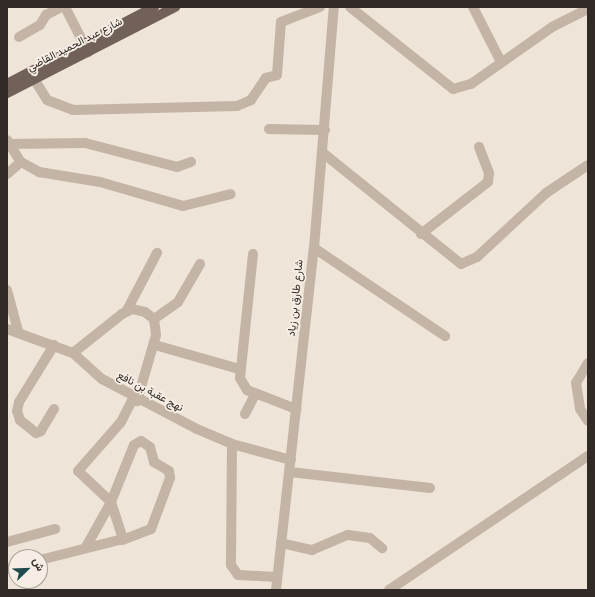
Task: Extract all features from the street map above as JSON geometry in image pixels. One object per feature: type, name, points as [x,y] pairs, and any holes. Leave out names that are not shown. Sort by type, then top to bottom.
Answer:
[{"type":"main road","name":"شارع عبد الحميد القاضي","points":[[7,93],[34,79],[154,7]]},
{"type":"main road","name":"شارع عبد الحميد القاضي","points":[[7,84],[175,7]]},
{"type":"street","points":[[18,37],[40,25],[46,15],[61,7]]},
{"type":"street","points":[[65,7],[85,48]]},
{"type":"street","points":[[34,79],[47,100],[73,110],[236,106],[251,100],[266,78],[277,75],[281,22],[320,7]]},
{"type":"street","name":"شارع طارق بن زياد","points":[[276,590],[314,248],[325,130],[334,7]]},
{"type":"street","points":[[350,7],[449,88],[471,84],[501,62],[588,9]]},
{"type":"street","points":[[473,7],[501,62]]},
{"type":"street","points":[[269,129],[325,130]]},
{"type":"street","points":[[8,142],[21,162],[39,172],[100,182],[181,206],[231,194]]},
{"type":"street","points":[[8,142],[85,143],[176,167],[191,162]]},
{"type":"street","points":[[421,234],[488,182],[489,173],[479,147]]},
{"type":"street","points":[[323,153],[454,260],[466,264],[546,193],[588,165]]},
{"type":"street","points":[[7,174],[21,162]]},
{"type":"street","points":[[314,248],[445,336]]},
{"type":"street","points":[[73,353],[126,312],[157,253]]},
{"type":"street","points":[[253,254],[239,369],[244,386],[255,394],[296,409]]},
{"type":"street","points":[[154,319],[178,302],[200,264]]},
{"type":"street","points":[[7,292],[18,331]]},
{"type":"street","points":[[126,312],[140,309],[154,319]]},
{"type":"street","points":[[122,540],[111,502],[78,471],[121,422],[135,399],[155,344],[154,319]]},
{"type":"street","name":"نهج عقبة بن نافع","points":[[7,329],[18,331],[73,353],[102,379],[135,399],[232,444],[291,460]]},
{"type":"street","points":[[155,344],[239,369]]},
{"type":"street","points":[[54,345],[19,402],[18,410],[20,420],[36,433],[41,431],[54,409]]},
{"type":"street","points":[[588,363],[576,383],[580,409],[588,421]]},
{"type":"street","points":[[245,414],[255,394]]},
{"type":"street","points":[[48,558],[86,547],[122,540],[151,529],[170,478],[167,467],[154,462],[148,445],[141,441],[134,445],[111,502],[86,547]]},
{"type":"street","points":[[232,444],[231,565],[238,575],[278,577]]},
{"type":"street","points":[[389,590],[588,456]]},
{"type":"street","points":[[290,472],[430,488]]},
{"type":"street","points":[[7,542],[55,529]]},
{"type":"street","points":[[281,543],[312,550],[348,535],[370,538],[382,548]]}]
